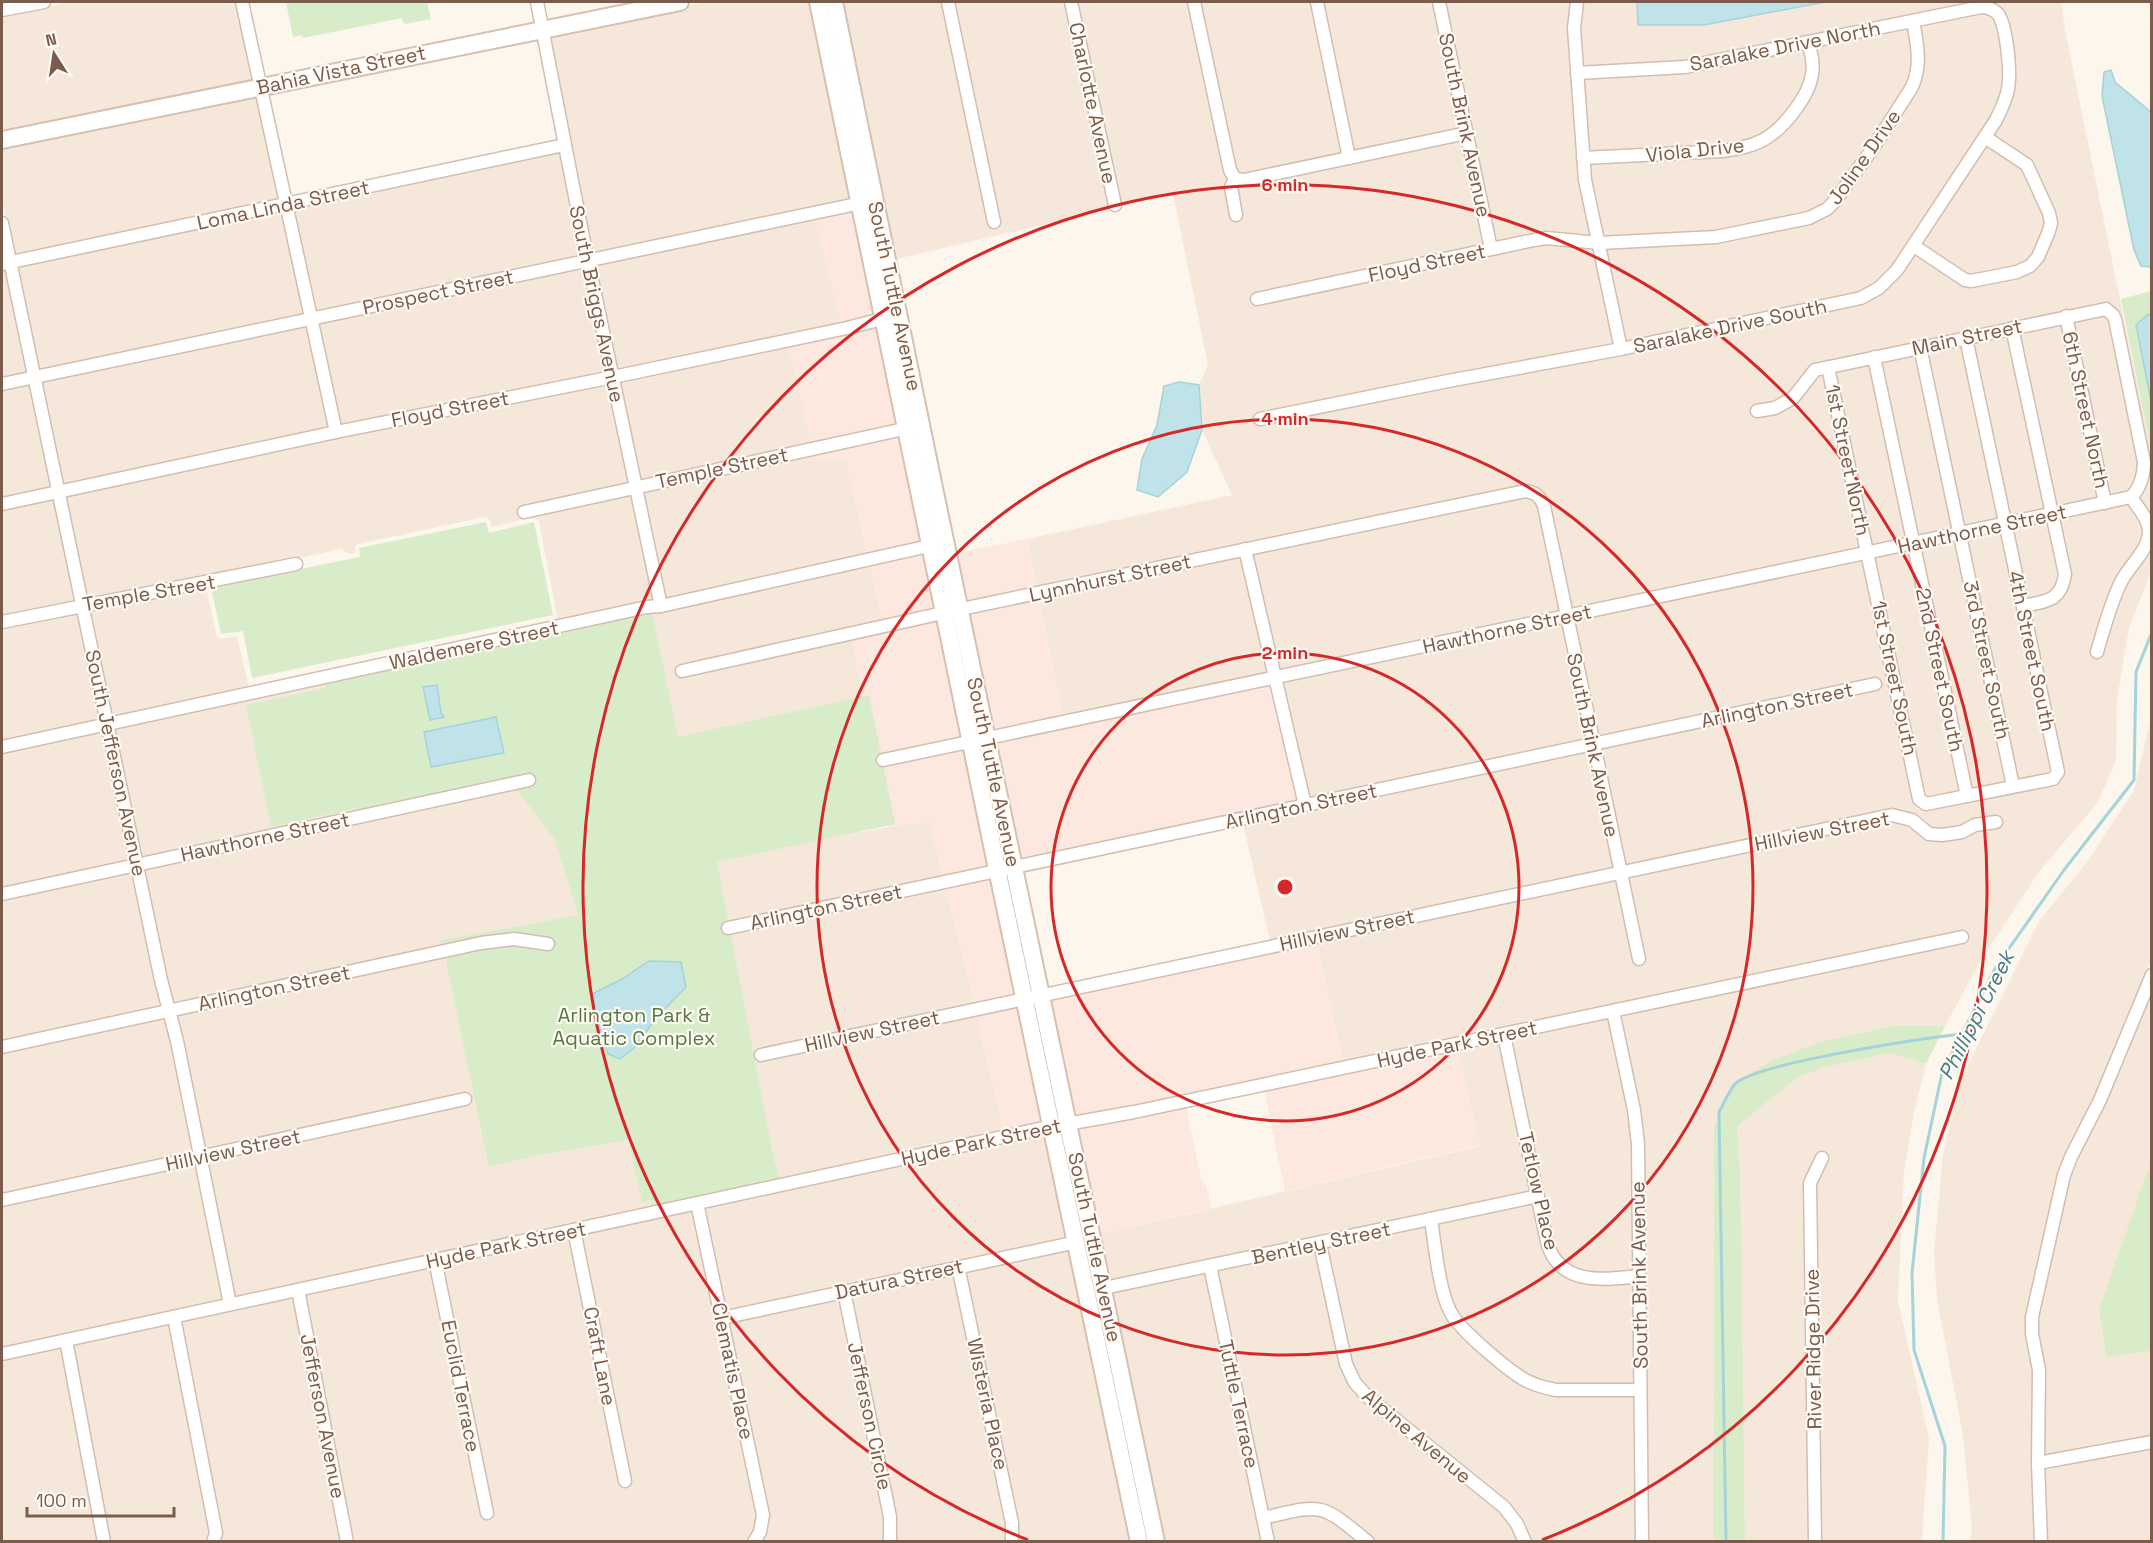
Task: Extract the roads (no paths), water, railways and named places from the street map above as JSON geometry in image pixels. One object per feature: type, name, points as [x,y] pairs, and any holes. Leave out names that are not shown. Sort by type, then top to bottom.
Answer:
[{"type":"main road","name":"Bahia Vista Street","points":[[2,140],[680,2]]},
{"type":"main road","name":"South Tuttle Avenue","points":[[818,2],[867,202],[953,611],[1060,1126],[1077,1242],[1139,1542]]},
{"type":"main road","name":"South Tuttle Avenue","points":[[834,2],[867,202]]},
{"type":"main road","name":"South Tuttle Avenue","points":[[1060,1126],[1104,1288],[1156,1542]]},
{"type":"street","points":[[2,10],[44,2]]},
{"type":"street","points":[[242,2],[336,432]]},
{"type":"street","name":"South Briggs Avenue","points":[[537,2],[564,145],[661,606]]},
{"type":"street","points":[[948,2],[994,222]]},
{"type":"street","name":"Charlotte Avenue","points":[[1071,2],[1114,205]]},
{"type":"street","points":[[1194,2],[1230,170],[1235,179]]},
{"type":"street","points":[[1317,2],[1349,158]]},
{"type":"street","name":"South Brink Avenue","points":[[1439,2],[1491,249]]},
{"type":"street","points":[[1577,2],[1574,28],[1585,180],[1621,349]]},
{"type":"street","name":"Saralake Drive North","points":[[1577,73],[1685,67],[1981,7],[1991,9]]},
{"type":"street","name":"Saralake Drive South","points":[[1260,419],[1621,349],[1854,300],[1870,293],[1891,277],[1914,246],[1985,137],[2003,104],[2010,76],[2009,58],[2001,22],[1991,9]]},
{"type":"street","name":"Joline Drive","points":[[1599,243],[1732,235],[1809,218],[1827,209],[1873,148],[1912,87],[1919,60],[1913,21]]},
{"type":"street","name":"Viola Drive","points":[[1583,158],[1722,151],[1762,141],[1788,119],[1810,84],[1812,61],[1808,42]]},
{"type":"street","points":[[1235,179],[1244,180],[1467,133]]},
{"type":"street","points":[[1914,246],[1965,280],[1971,281],[2018,272],[2030,266],[2038,257],[2051,223],[2031,170],[2023,161],[1985,137]]},
{"type":"street","name":"Loma Linda Street","points":[[6,263],[564,145]]},
{"type":"street","points":[[1235,179],[1231,188],[1236,215]]},
{"type":"street","name":"Prospect Street","points":[[2,384],[867,202]]},
{"type":"street","name":"South Jefferson Avenue","points":[[2,223],[6,263],[35,377],[230,1304]]},
{"type":"street","name":"Floyd Street","points":[[1257,299],[1546,238],[1599,243]]},
{"type":"street","name":"Main Street","points":[[1828,367],[2106,309],[2115,319],[2144,462],[2141,479],[2131,497]]},
{"type":"street","name":"Floyd Street","points":[[2,504],[336,432],[613,377],[891,316]]},
{"type":"street","name":"6th Street North","points":[[2066,316],[2105,503]]},
{"type":"street","points":[[2012,328],[2064,566],[2064,581],[2060,591],[2050,601],[2023,606]]},
{"type":"street","name":"4th Street South","points":[[1966,338],[2058,772],[2056,777],[2013,786]]},
{"type":"street","name":"3rd Street South","points":[[1920,347],[2013,786]]},
{"type":"street","name":"2nd Street South","points":[[1874,357],[1967,796]]},
{"type":"street","points":[[1757,411],[1775,408],[1786,403],[1800,391],[1815,370],[1828,367]]},
{"type":"street","name":"1st Street North","points":[[1828,367],[1869,554]]},
{"type":"street","name":"Temple Street","points":[[524,512],[913,427]]},
{"type":"street","name":"Lynnhurst Street","points":[[682,671],[953,611],[1525,491],[1538,496]]},
{"type":"street","name":"South Brink Avenue","points":[[1538,496],[1544,506],[1639,959]]},
{"type":"street","points":[[2097,652],[2117,590],[2145,546],[2149,534],[2146,519],[2131,497]]},
{"type":"street","name":"Hawthorne Street","points":[[883,760],[2131,497]]},
{"type":"street","name":"Waldemere Street","points":[[2,747],[938,545]]},
{"type":"street","points":[[1245,549],[1305,805]]},
{"type":"street","name":"1st Street South","points":[[1869,554],[1919,799],[1926,804],[1967,796]]},
{"type":"street","name":"Temple Street","points":[[2,622],[296,564]]},
{"type":"street","name":"Arlington Street","points":[[728,928],[1875,684]]},
{"type":"street","name":"Hawthorne Street","points":[[2,894],[529,780]]},
{"type":"street","points":[[1967,796],[2013,786]]},
{"type":"street","name":"Hillview Street","points":[[760,1055],[1892,815],[1912,820],[1929,834],[1942,835],[1962,832],[1975,825],[1996,822]]},
{"type":"street","name":"Hyde Park Street","points":[[2,1354],[697,1203],[1962,937]]},
{"type":"street","name":"Arlington Street","points":[[2,1047],[481,943],[514,939],[548,944]]},
{"type":"street","points":[[2041,1542],[2038,1463],[2039,1370],[2032,1334],[2032,1317],[2060,1190],[2071,1158],[2100,1100],[2150,982]]},
{"type":"street","name":"South Brink Avenue","points":[[1613,1011],[1637,1128],[1642,1542]]},
{"type":"street","name":"Tetlow Place","points":[[1504,1035],[1549,1248],[1559,1264],[1568,1272],[1587,1278],[1639,1276]]},
{"type":"street","name":"Hillview Street","points":[[2,1200],[465,1099]]},
{"type":"street","name":"River Ridge Drive","points":[[1815,1542],[1810,1183],[1822,1158]]},
{"type":"street","name":"Bentley Street","points":[[1104,1288],[1538,1196]]},
{"type":"street","name":"Clematis Place","points":[[697,1203],[763,1515],[763,1524],[755,1540]]},
{"type":"street","points":[[1431,1220],[1449,1310],[1464,1331],[1532,1383],[1556,1390],[1640,1390]]},
{"type":"street","name":"Craft Lane","points":[[574,1230],[625,1481]]},
{"type":"street","name":"Datura Street","points":[[722,1318],[1077,1242]]},
{"type":"street","name":"Alpine Avenue","points":[[1320,1244],[1344,1357],[1355,1383],[1369,1398],[1504,1508],[1517,1524],[1526,1542]]},
{"type":"street","name":"Euclid Terrace","points":[[435,1260],[487,1513]]},
{"type":"street","name":"Wisteria Place","points":[[958,1266],[1012,1523],[1012,1542]]},
{"type":"street","name":"Tuttle Terrace","points":[[1210,1266],[1268,1542]]},
{"type":"street","name":"Jefferson Avenue","points":[[298,1290],[347,1542]]},
{"type":"street","name":"Jefferson Circle","points":[[844,1291],[890,1517],[890,1542]]},
{"type":"street","points":[[174,1317],[216,1533],[213,1542]]},
{"type":"street","points":[[66,1340],[104,1542]]},
{"type":"street","points":[[2038,1463],[2151,1442]]},
{"type":"street","points":[[1263,1518],[1303,1509],[1323,1509],[1338,1517],[1368,1542]]},
{"type":"water","points":[[1637,2],[1825,2],[1704,25],[1638,25]]},
{"type":"water","points":[[2111,70],[2115,82],[2151,112],[2151,267],[2141,266],[2134,250],[2102,96],[2104,72]]},
{"type":"water","points":[[2152,314],[2151,401],[2136,325],[2147,315]]},
{"type":"water","points":[[1179,382],[1199,385],[1202,430],[1187,472],[1158,497],[1137,490],[1142,459],[1157,425],[1164,386]]},
{"type":"water","points":[[437,685],[441,713],[444,717],[430,720],[423,687]]},
{"type":"water","points":[[496,717],[504,753],[431,767],[424,732]]},
{"type":"water","points":[[649,961],[681,962],[686,987],[658,1016],[634,1048],[620,1059],[608,1054],[595,1015],[594,993],[622,979]]},
{"type":"waterway","name":"Phillippi Creek","points":[[1943,1542],[1945,1446],[1914,1350],[1912,1273],[1924,1158],[1942,1073],[1996,967],[2064,870],[2134,780],[2136,672],[2152,632]]},
{"type":"waterway","points":[[1726,1542],[1719,1112],[1735,1084],[1749,1076],[1806,1060],[1962,1034]]},
{"type":"park label","name":"Arlington Park & Aquatic Complex","points":[[634,1026]]}]
